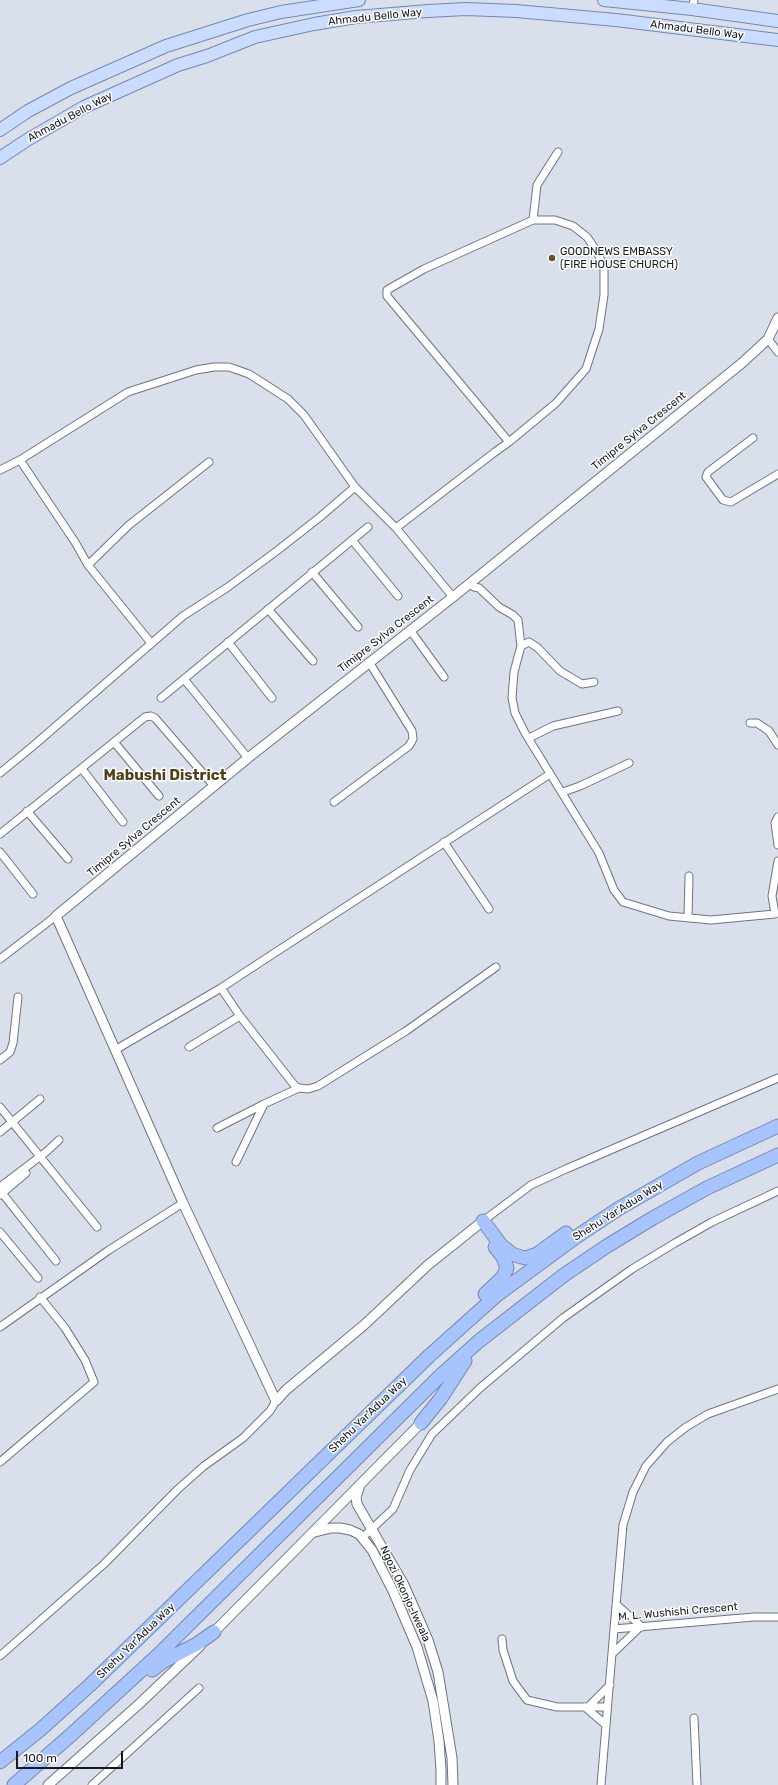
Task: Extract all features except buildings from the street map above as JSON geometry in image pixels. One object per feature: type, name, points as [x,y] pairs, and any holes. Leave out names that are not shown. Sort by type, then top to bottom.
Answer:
[{"type":"highway","name":"Shehu Yar'Adua Way","points":[[0,1762],[40,1730],[111,1665],[450,1336],[497,1295],[576,1237],[618,1209],[698,1163],[778,1126]]},
{"type":"highway","name":"Shehu Yar'Adua Way","points":[[14,1785],[158,1655],[440,1376],[479,1341],[564,1275],[607,1246],[707,1188],[778,1155]]},
{"type":"highway","points":[[480,1223],[507,1250],[516,1256],[526,1258],[537,1254],[584,1222],[618,1209]]},
{"type":"highway","points":[[450,1336],[475,1303],[506,1274],[507,1268],[503,1256],[480,1223]]},
{"type":"highway","points":[[421,1423],[441,1398],[479,1341]]},
{"type":"highway","points":[[116,1694],[164,1661],[187,1650],[214,1632]]},
{"type":"main road","name":"Ahmadu Bello Way","points":[[0,130],[28,111],[71,88],[166,46],[248,20],[281,12],[359,0]]},
{"type":"main road","name":"Ahmadu Bello Way","points":[[604,0],[693,4],[778,21]]},
{"type":"main road","name":"Ahmadu Bello Way","points":[[0,158],[27,140],[84,107],[178,65],[207,56],[254,37],[314,24],[356,17],[428,10],[466,9],[516,11],[616,20],[778,40]]},
{"type":"street","points":[[533,220],[536,185],[558,152]]},
{"type":"street","points":[[396,528],[509,442],[556,403],[586,369],[599,329],[604,295],[604,269],[598,253],[587,237],[572,226],[555,220],[533,220],[424,269],[387,290],[387,296],[509,442]]},
{"type":"street","name":"Timipre Sylva Crescent","points":[[0,960],[56,916],[248,758],[453,597],[742,363],[768,339],[778,318]]},
{"type":"street","points":[[768,339],[778,352]]},
{"type":"street","points":[[0,470],[20,460],[128,392],[196,370],[214,367],[229,367],[249,374],[288,399],[304,415],[355,487],[396,528],[453,597]]},
{"type":"street","points":[[753,438],[708,472],[706,477],[723,500],[731,502],[778,474]]},
{"type":"street","points":[[20,460],[75,542],[88,565],[151,643]]},
{"type":"street","points":[[88,565],[129,525],[209,462]]},
{"type":"street","points":[[0,773],[183,616],[228,587],[278,550],[355,487]]},
{"type":"street","points":[[161,698],[368,527]]},
{"type":"street","points":[[352,540],[398,596]]},
{"type":"street","points":[[312,572],[358,627]]},
{"type":"street","points":[[470,583],[474,587],[479,588],[499,607],[514,615],[518,620],[521,646],[514,672],[512,698],[515,713],[550,774],[563,792],[599,853],[614,890],[623,902],[669,916],[711,920],[776,914],[772,896],[778,860]]},
{"type":"street","points":[[268,609],[313,661]]},
{"type":"street","points":[[410,630],[444,677]]},
{"type":"street","points":[[228,642],[272,698]]},
{"type":"street","points":[[521,646],[529,642],[538,648],[560,671],[582,684],[594,682]]},
{"type":"street","points":[[334,802],[340,796],[409,746],[413,739],[412,731],[369,662]]},
{"type":"street","points":[[184,679],[248,758]]},
{"type":"street","points":[[529,738],[553,726],[618,711]]},
{"type":"street","points":[[0,834],[145,717],[151,716],[155,718],[214,786]]},
{"type":"street","points":[[750,723],[757,723],[769,731],[778,745]]},
{"type":"street","points":[[114,742],[159,796]]},
{"type":"street","points":[[563,792],[580,786],[629,763]]},
{"type":"street","points":[[82,769],[123,822]]},
{"type":"street","points":[[115,1050],[221,988],[550,774]]},
{"type":"street","points":[[28,811],[68,859]]},
{"type":"street","points":[[778,817],[775,822],[778,844]]},
{"type":"street","points":[[444,842],[489,909]]},
{"type":"street","points":[[0,852],[33,894]]},
{"type":"street","points":[[688,918],[689,876]]},
{"type":"street","points":[[56,916],[183,1204],[276,1401]]},
{"type":"street","points":[[221,988],[240,1016],[294,1086],[308,1089],[318,1086],[406,1031],[496,967]]},
{"type":"street","points":[[0,1060],[10,1052],[13,1043],[18,997]]},
{"type":"street","points":[[189,1047],[240,1016]]},
{"type":"street","points":[[0,1656],[104,1564],[178,1489],[204,1466],[243,1438],[270,1411],[276,1401],[286,1390],[364,1325],[428,1265],[480,1223],[532,1185],[778,1078]]},
{"type":"street","points":[[217,1128],[299,1088]]},
{"type":"street","points":[[0,1132],[40,1099]]},
{"type":"street","points":[[236,1162],[264,1104]]},
{"type":"street","points":[[0,1107],[96,1227]]},
{"type":"street","points":[[56,1261],[1,1192],[41,1158],[59,1140]]},
{"type":"street","points":[[362,1538],[393,1509],[416,1460],[432,1434],[480,1388],[563,1318],[603,1288],[675,1243],[712,1222],[778,1191]]},
{"type":"street","points":[[0,1327],[40,1297],[109,1250],[183,1204]]},
{"type":"street","points":[[0,1232],[38,1278]]},
{"type":"street","points":[[0,1462],[94,1382],[85,1360],[65,1328],[40,1297]]},
{"type":"street","name":"M. L. Wushishi Crescent","points":[[778,1389],[708,1414],[686,1427],[667,1442],[646,1466],[633,1492],[623,1525],[614,1629],[754,1617],[778,1617]]},
{"type":"street","points":[[48,1785],[138,1705],[214,1632],[314,1533],[361,1482],[421,1423]]},
{"type":"street","points":[[361,1482],[356,1497],[357,1504],[404,1585],[428,1640],[438,1672],[452,1758],[454,1785]]},
{"type":"street","name":"Ngozi Okonjo-Iweala","points":[[314,1533],[331,1528],[340,1528],[350,1530],[362,1538],[372,1550],[393,1591],[417,1647],[425,1672],[437,1721],[441,1770],[440,1785]]},
{"type":"street","points":[[612,1654],[640,1627],[616,1604]]},
{"type":"street","points":[[601,1784],[614,1629]]},
{"type":"street","points":[[502,1639],[503,1650],[512,1681],[527,1700],[556,1707],[607,1707]]},
{"type":"street","points":[[587,1707],[610,1685]]},
{"type":"street","points":[[92,1785],[200,1688]]},
{"type":"street","points":[[587,1707],[606,1725]]},
{"type":"street","points":[[694,1718],[697,1785]]},
{"type":"place","name":"GOODNEWS EMBASSY (FIRE HOUSE CHURCH)","points":[[552,258]]},
{"type":"district","name":"Mabushi District","points":[[165,776]]}]
